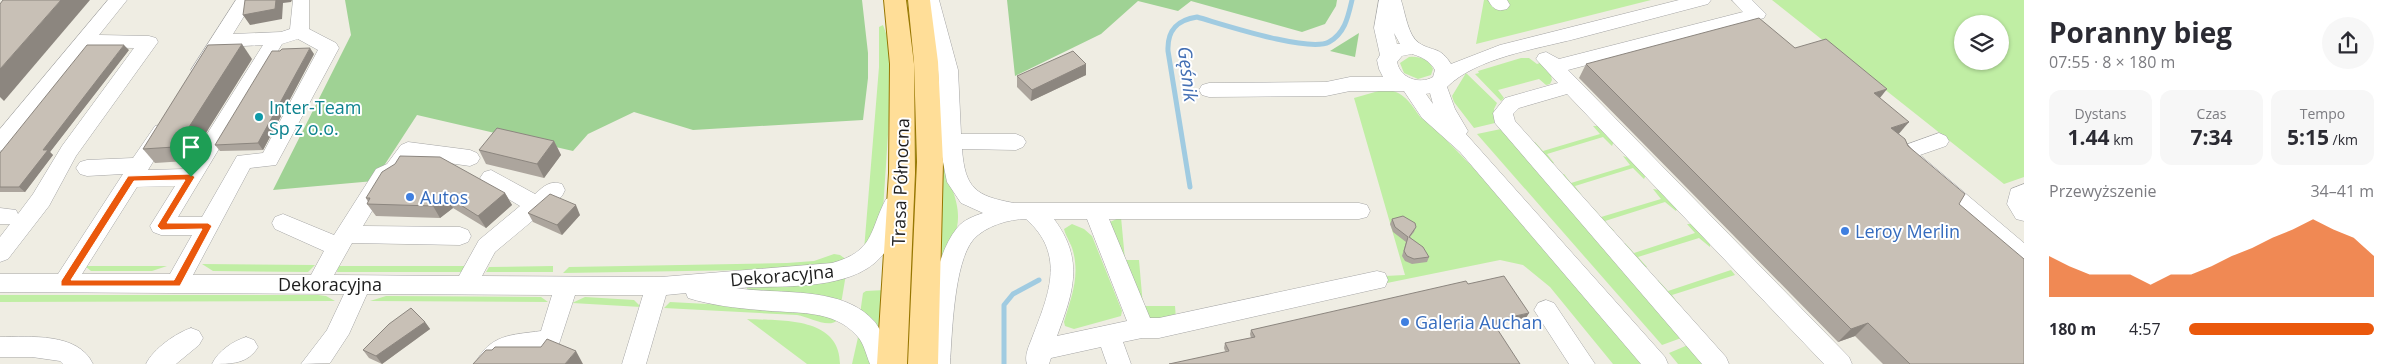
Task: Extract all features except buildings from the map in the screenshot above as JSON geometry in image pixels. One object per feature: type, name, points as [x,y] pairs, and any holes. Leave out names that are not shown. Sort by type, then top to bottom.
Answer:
[{"type":"main road","name":"Trasa Północna","points":[[892,364],[902,173],[902,64],[896,0]]},
{"type":"main road","name":"Trasa Północna","points":[[919,0],[926,62],[930,162],[923,364]]},
{"type":"street","points":[[0,143],[118,0]]},
{"type":"street","points":[[193,82],[245,0]]},
{"type":"street","points":[[930,0],[948,71],[952,113],[951,141],[955,175],[964,194],[965,234]]},
{"type":"street","points":[[1388,0],[1383,28],[1390,72],[1406,84],[1429,113],[1467,147],[1656,364]]},
{"type":"street","points":[[1392,0],[1400,28],[1421,51],[1442,64],[1441,80],[1444,110],[1467,147]]},
{"type":"street","points":[[1209,90],[1326,89],[1350,84],[1406,84],[1429,87],[1466,65],[1507,50],[1702,0]]},
{"type":"street","points":[[1555,67],[1757,14],[1741,0]]},
{"type":"street","points":[[298,32],[301,2]]},
{"type":"street","points":[[177,283],[244,160],[268,160],[329,48],[298,32],[276,39],[220,41]]},
{"type":"street","points":[[208,226],[161,226],[276,39]]},
{"type":"street","points":[[0,253],[41,200],[69,151],[149,42],[84,41]]},
{"type":"street","points":[[1532,44],[1840,364]]},
{"type":"street","points":[[1350,84],[1377,71],[1396,51],[1458,54],[1507,50]]},
{"type":"street","points":[[1571,86],[1512,103],[1503,113],[1505,123],[1717,364]]},
{"type":"street","points":[[64,283],[172,116]]},
{"type":"street","points":[[0,118],[21,118]]},
{"type":"street","points":[[951,141],[1016,142]]},
{"type":"street","points":[[1939,141],[1904,153],[2024,256]]},
{"type":"street","points":[[318,284],[383,175],[394,170],[408,150],[470,158]]},
{"type":"street","points":[[136,172],[191,177]]},
{"type":"street","name":"Dekoracyjna","points":[[0,283],[659,286],[765,276],[809,275],[838,271],[851,266],[870,254],[887,227],[902,173]]},
{"type":"street","points":[[491,178],[536,205]]},
{"type":"street","points":[[466,284],[487,246],[554,190]]},
{"type":"street","points":[[2024,192],[2019,195],[2018,204],[2024,213]]},
{"type":"street","points":[[964,194],[977,202],[1023,211],[1359,211]]},
{"type":"street","points":[[938,364],[950,271],[955,250],[965,234],[990,219],[1023,211],[1043,220],[1056,242],[1063,266],[1061,292],[1039,357]]},
{"type":"street","points":[[1095,211],[1142,328]]},
{"type":"street","points":[[283,223],[342,241],[460,236]]},
{"type":"street","points":[[1039,357],[1108,335],[1142,328],[1159,328],[1378,280]]},
{"type":"street","points":[[312,364],[324,354],[342,325],[360,284]]},
{"type":"street","points":[[487,364],[502,346],[550,340],[567,285]]},
{"type":"street","points":[[634,364],[659,286]]},
{"type":"street","name":"Dekoracyjna","points":[[659,286],[760,301],[805,303],[830,308],[852,317],[867,330],[882,364]]},
{"type":"street","points":[[1546,310],[1583,364]]},
{"type":"street","points":[[1108,335],[1119,364]]},
{"type":"street","points":[[158,364],[191,338]]},
{"type":"street","points":[[0,347],[32,347],[66,352],[81,364]]},
{"type":"street","points":[[224,364],[246,347]]},
{"type":"lane","points":[[86,168],[136,172]]},
{"type":"green space","points":[[345,0],[862,0],[868,53],[868,78],[863,120],[693,130],[634,112],[588,134],[573,151],[417,115],[374,181],[273,190],[351,35]]},
{"type":"green space","points":[[904,0],[910,0],[918,126],[915,273],[908,274]]},
{"type":"green space","points":[[1007,0],[1337,0],[1336,6],[1325,24],[1302,32],[1191,1],[1178,11],[1138,1],[1101,34],[1015,76]]},
{"type":"green space","points":[[1484,0],[1651,0],[1476,44]]},
{"type":"green space","points":[[1772,0],[2024,0],[2024,177],[2004,184]]},
{"type":"green space","points":[[883,25],[891,47],[892,74],[883,210],[864,250],[879,67],[879,27]]},
{"type":"green space","points":[[933,29],[951,186],[958,212],[956,232],[936,273]]},
{"type":"green space","points":[[1359,33],[1355,57],[1330,51]]},
{"type":"green space","points":[[1409,57],[1416,57],[1426,61],[1433,69],[1431,75],[1418,79],[1404,73],[1400,63]]},
{"type":"green space","points":[[1521,58],[1529,58],[1537,64],[1540,63],[1551,75],[1552,80],[1550,84],[1546,85],[1539,79],[1498,90],[1504,98],[1501,101],[1475,74],[1479,73],[1478,71]]},
{"type":"green space","points":[[1466,73],[1497,103],[1494,109],[1495,123],[1474,128],[1454,102],[1452,96]]},
{"type":"green space","points":[[1382,90],[1401,94],[1421,118],[1425,118],[1487,182],[1642,364],[1613,364],[1550,287],[1523,265],[1500,260],[1387,283],[1385,276],[1405,275],[1354,98]]},
{"type":"green space","points":[[1593,126],[1598,126],[1614,141],[1612,146],[1603,137],[1547,154],[1554,163],[1550,164],[1531,144],[1535,142],[1543,151],[1600,134]]},
{"type":"green space","points":[[1501,129],[1684,337],[1662,345],[1477,134]]},
{"type":"green space","points":[[1623,156],[1629,158],[1646,175],[1644,179],[1633,168],[1575,186],[1582,196],[1578,197],[1559,176],[1564,174],[1571,183],[1630,165]]},
{"type":"green space","points":[[1653,189],[1659,190],[1677,209],[1676,211],[1665,202],[1605,221],[1614,231],[1608,231],[1590,213],[1593,208],[1601,217],[1661,199]]},
{"type":"green space","points":[[1121,217],[1125,260],[1139,260],[1143,306],[1175,306],[1176,319],[1152,322],[1141,313],[1108,230],[1110,222]]},
{"type":"green space","points":[[1072,224],[1084,229],[1092,236],[1122,311],[1121,316],[1074,329],[1065,326],[1064,322],[1072,296],[1076,270],[1073,251],[1064,229]]},
{"type":"green space","points":[[1687,224],[1693,224],[1710,242],[1710,247],[1699,238],[1638,257],[1647,267],[1641,268],[1620,246],[1625,243],[1634,253],[1695,233]]},
{"type":"green space","points":[[834,254],[840,255],[847,260],[819,269],[563,273],[569,267],[787,263],[814,261]]},
{"type":"green space","points":[[202,264],[315,265],[308,272],[213,271]]},
{"type":"green space","points":[[85,266],[167,266],[152,271],[91,271]]},
{"type":"green space","points":[[338,266],[466,266],[461,272],[337,272]]},
{"type":"green space","points":[[553,266],[553,272],[486,272],[489,267]]},
{"type":"green space","points":[[1731,270],[1735,275],[1672,295],[1681,307],[1676,307],[1654,284],[1658,280],[1668,291]]},
{"type":"green space","points":[[846,274],[841,304],[747,290],[747,287]]},
{"type":"green space","points":[[885,290],[882,334],[860,314],[863,293],[866,291]]},
{"type":"green space","points":[[0,295],[318,295],[326,296],[335,301],[0,302]]},
{"type":"green space","points":[[386,296],[541,297],[548,302],[370,301]]},
{"type":"green space","points":[[585,297],[634,300],[641,307],[572,303]]},
{"type":"green space","points":[[670,302],[801,309],[838,320],[824,323],[797,315],[664,308]]},
{"type":"green space","points":[[747,319],[791,321],[819,329],[830,337],[837,348],[840,364],[807,364]]},
{"type":"green space","points":[[859,333],[870,361],[870,364],[852,364]]},
{"type":"green space","points":[[1688,345],[1706,364],[1678,364],[1669,353]]},
{"type":"waterway","name":"Gęśnik","points":[[1190,187],[1168,51],[1169,37],[1175,27],[1190,18],[1197,17],[1285,41],[1319,44],[1329,42],[1339,34],[1347,18],[1352,0]]},
{"type":"waterway","name":"Gęśnik","points":[[1004,364],[1004,305],[1013,294],[1039,280]]},
{"type":"place","name":"Inter-Team Sp z o.o.","points":[[259,117]]},
{"type":"place","name":"Autos","points":[[410,197]]},
{"type":"place","name":"Leroy Merlin","points":[[1845,231]]},
{"type":"place","name":"Galeria Auchan","points":[[1405,322]]},
{"type":"route","points":[[191,177],[161,226],[208,226],[177,283],[64,283],[131,178],[191,177]]}]
